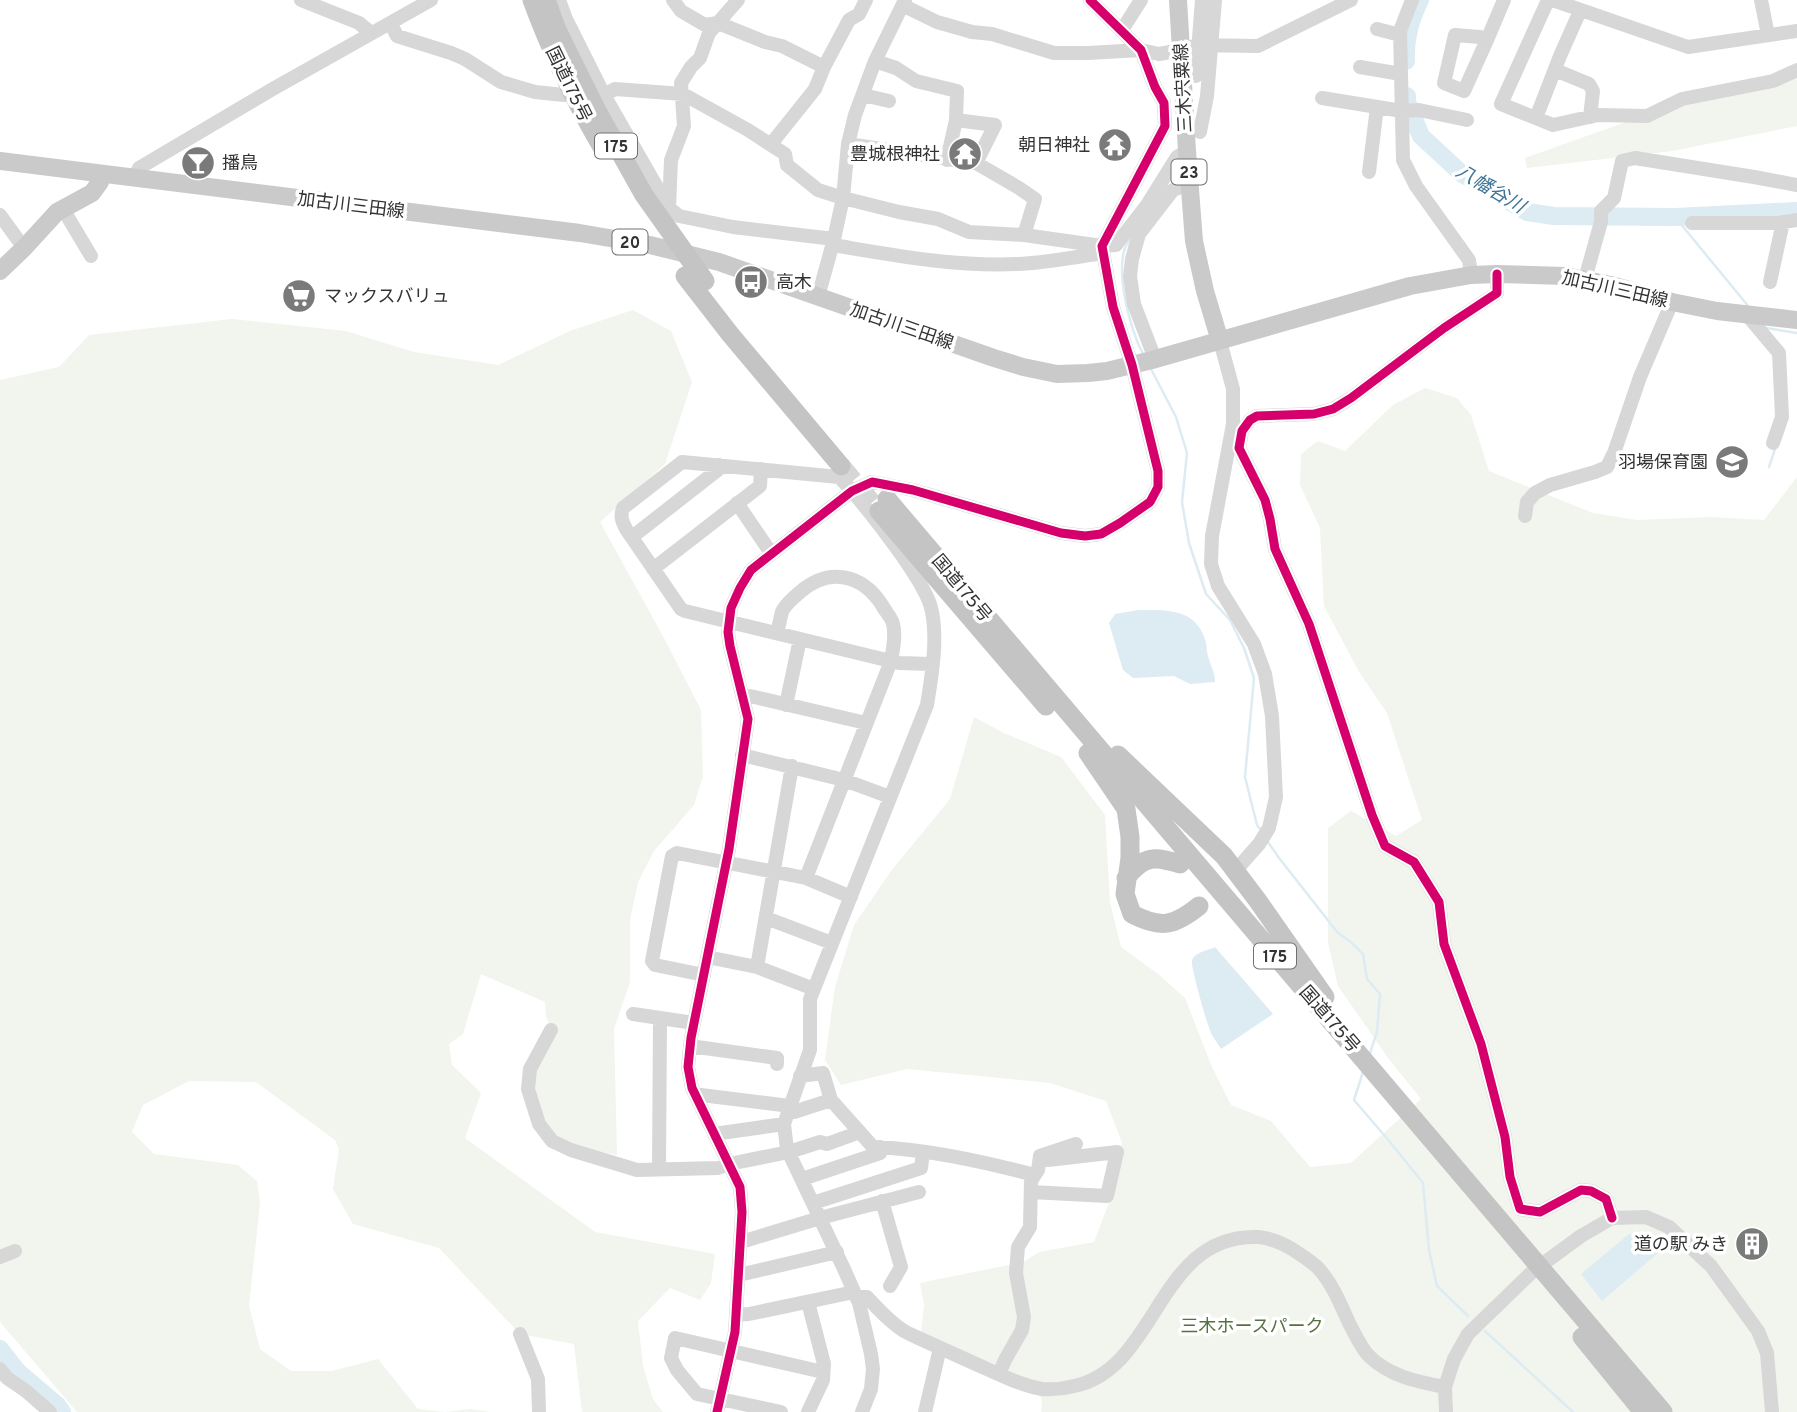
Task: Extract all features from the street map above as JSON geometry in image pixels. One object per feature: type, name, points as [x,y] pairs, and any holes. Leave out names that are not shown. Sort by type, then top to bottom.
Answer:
[{"type":"highway","name":"国道175号","points":[[532,0],[544,33],[583,115],[685,276],[730,334],[848,464],[705,281],[644,195],[597,111],[557,30],[546,0]]},
{"type":"highway","name":"国道175号","points":[[1643,1412],[1535,1270],[1495,1216],[1374,1071],[1063,706],[883,505],[1180,864],[1487,1224],[1535,1270],[1663,1412]]},
{"type":"highway","points":[[1063,706],[1084,719],[1105,743],[1224,856],[1230,876],[1356,1040],[1374,1071]]},
{"type":"highway","points":[[1088,754],[1126,810],[1130,858],[1125,894],[1132,914],[1147,922],[1166,925],[1199,906]]},
{"type":"highway","points":[[1126,878],[1134,868],[1159,857],[1180,864]]},
{"type":"main road","name":"三木宍粟線","points":[[1178,0],[1197,47],[1187,152],[1195,241],[1205,290],[1220,341]]},
{"type":"main road","name":"加古川三田線","points":[[0,161],[580,233],[626,241],[719,262],[1023,367],[1057,374],[1107,371],[1145,362],[1409,286],[1471,275],[1542,274],[1585,279],[1672,302],[1748,316],[1797,320]]},
{"type":"main road","points":[[0,271],[57,212],[92,193],[100,182],[101,174]]},
{"type":"street","points":[[301,0],[359,23],[370,33]]},
{"type":"street","points":[[135,178],[139,168],[430,0]]},
{"type":"street","points":[[559,0],[604,94],[669,208],[679,216],[833,242],[913,259],[1017,264],[1102,250],[1115,245],[1147,205],[1177,156],[1187,152]]},
{"type":"street","points":[[673,0],[681,11],[705,25],[718,23],[765,43],[782,46],[824,67]]},
{"type":"street","points":[[667,233],[671,160],[684,127],[681,83],[700,58],[709,33],[738,0]]},
{"type":"street","points":[[771,144],[815,89],[849,20],[859,14],[866,0]]},
{"type":"street","points":[[1122,30],[1141,0]]},
{"type":"street","points":[[1196,76],[1202,0]]},
{"type":"street","points":[[1200,132],[1207,96],[1197,47],[1215,0]]},
{"type":"street","points":[[818,297],[843,198],[848,144],[855,115],[875,61],[905,2],[937,22],[972,32],[992,34],[1054,53],[1142,50],[1158,54],[1197,47],[1258,46],[1352,0]]},
{"type":"street","points":[[1412,0],[1400,31],[1403,160],[1416,186],[1469,260],[1471,275]]},
{"type":"street","points":[[1487,40],[1504,0]]},
{"type":"street","points":[[1797,31],[1688,47],[1550,0],[1501,104],[1553,125],[1598,115],[1647,116],[1682,99],[1773,81],[1797,69]]},
{"type":"street","points":[[1761,0],[1768,35]]},
{"type":"street","points":[[1098,3],[1142,50],[1155,87],[1164,103],[1165,127],[1102,250],[1112,307],[1145,362]]},
{"type":"street","points":[[1536,118],[1580,11]]},
{"type":"street","points":[[390,24],[397,36],[465,59],[501,82],[536,92],[564,95],[595,92],[604,94],[615,89],[683,94],[771,144],[785,154],[788,165],[818,190],[843,198],[939,219],[969,232],[1024,235],[1102,250]]},
{"type":"street","points":[[1377,29],[1400,35]]},
{"type":"street","points":[[875,61],[896,68],[916,81],[957,91],[956,120],[947,160]]},
{"type":"street","points":[[1360,66],[1401,74]]},
{"type":"street","points":[[1555,70],[1589,84],[1593,91],[1590,117]]},
{"type":"street","points":[[863,95],[889,101]]},
{"type":"street","points":[[1322,97],[1402,111],[1419,110],[1467,120]]},
{"type":"street","points":[[1368,172],[1377,107]]},
{"type":"street","points":[[956,120],[995,125],[976,163]]},
{"type":"street","points":[[848,144],[976,163],[1035,199],[1024,235]]},
{"type":"street","points":[[1585,279],[1601,217],[1614,198],[1622,161],[1635,158],[1797,186]]},
{"type":"street","points":[[719,1405],[736,1315],[743,1212],[740,1187],[696,1098],[688,1068],[694,1023],[726,863],[748,719],[730,646],[728,632],[731,608],[751,569],[852,491],[872,482],[913,490],[1061,533],[1085,536],[1101,534],[1150,502],[1158,487],[1158,471],[1145,362],[1130,276],[1132,258],[1139,234],[1173,190],[1190,184]]},
{"type":"street","points":[[63,209],[91,257]]},
{"type":"street","points":[[0,215],[24,248]]},
{"type":"street","points":[[1692,223],[1790,221],[1770,282]]},
{"type":"street","points":[[1497,274],[1497,293],[1444,328],[1351,398],[1333,409],[1314,414],[1257,416],[1250,420],[1242,431],[1239,448],[1265,500],[1275,549],[1308,624],[1372,815],[1385,846],[1414,862],[1439,902],[1444,944],[1481,1044],[1505,1137],[1510,1177],[1520,1209],[1540,1212],[1581,1190],[1591,1191],[1606,1199],[1612,1218]]},
{"type":"street","points":[[1525,516],[1527,502],[1535,493],[1550,485],[1607,467],[1640,377],[1672,302]]},
{"type":"street","points":[[1748,316],[1779,353],[1782,417],[1773,443]]},
{"type":"street","points":[[1220,341],[1233,389],[1233,424],[1212,536],[1211,564],[1218,586],[1254,644],[1265,674],[1272,716],[1276,797],[1269,828],[1259,844],[1230,876]]},
{"type":"street","points":[[1227,460],[1239,463],[1245,461]]},
{"type":"street","points":[[862,1412],[871,1389],[871,1354],[855,1295],[789,1152],[787,1114],[810,1050],[810,999],[927,705],[932,664],[934,626],[930,603],[917,578],[839,477],[682,462],[623,508],[622,521],[681,609],[899,663],[932,664]]},
{"type":"street","points":[[632,537],[719,469],[719,465]]},
{"type":"street","points":[[653,569],[760,486],[761,469]]},
{"type":"street","points":[[737,503],[771,553]]},
{"type":"street","points":[[777,633],[786,606],[817,580],[827,577],[857,581],[867,586],[893,623],[894,649],[891,661],[806,878]]},
{"type":"street","points":[[786,705],[800,639]]},
{"type":"street","points":[[743,698],[750,696],[866,723]]},
{"type":"street","points":[[743,755],[844,780],[890,797]]},
{"type":"street","points":[[757,967],[792,766]]},
{"type":"street","points":[[704,975],[655,965],[652,961],[672,856],[677,853],[806,878],[851,897]]},
{"type":"street","points":[[766,918],[832,943]]},
{"type":"street","points":[[707,957],[757,967],[814,989]]},
{"type":"street","points":[[633,1014],[694,1023]]},
{"type":"street","points":[[659,1170],[660,1018]]},
{"type":"street","points":[[551,1030],[530,1069],[527,1089],[539,1124],[552,1140],[571,1150],[637,1170],[718,1168],[820,1142],[827,1144],[860,1132]]},
{"type":"street","points":[[690,1046],[777,1058],[777,1064]]},
{"type":"street","points":[[800,1076],[824,1073],[831,1100],[873,1147],[902,1148],[1031,1174],[1030,1227],[1018,1247],[1016,1273],[1024,1317],[1022,1330],[999,1374]]},
{"type":"street","points":[[696,1098],[701,1096],[787,1114]]},
{"type":"street","points":[[714,1134],[831,1100]]},
{"type":"street","points":[[1032,1184],[1040,1156],[1076,1144]]},
{"type":"street","points":[[802,1180],[880,1153],[880,1147]]},
{"type":"street","points":[[813,1203],[920,1168],[923,1152]]},
{"type":"street","points":[[1032,1184],[1107,1196],[1118,1152],[1039,1161]]},
{"type":"street","points":[[741,1242],[919,1192]]},
{"type":"street","points":[[882,1201],[901,1267],[890,1286]]},
{"type":"street","points":[[1446,1412],[1445,1387],[1454,1359],[1468,1334],[1535,1270],[1581,1236],[1612,1218],[1646,1217],[1669,1227],[1712,1266],[1758,1331],[1767,1353],[1772,1412]]},
{"type":"street","points":[[736,1315],[855,1295],[867,1297],[903,1331],[999,1374],[1041,1389],[1058,1390],[1096,1380],[1112,1368],[1184,1269],[1199,1255],[1219,1243],[1241,1237],[1262,1237],[1282,1242],[1319,1269],[1368,1355],[1385,1368],[1410,1380],[1445,1387]]},
{"type":"street","points":[[0,1257],[15,1251]]},
{"type":"street","points":[[739,1275],[836,1252]]},
{"type":"street","points":[[808,1302],[824,1364],[822,1380],[808,1412]]},
{"type":"street","points":[[520,1334],[538,1379],[539,1412]]},
{"type":"street","points":[[773,1411],[719,1405],[697,1394],[677,1370],[671,1358],[675,1338],[823,1372]]},
{"type":"street","points":[[925,1412],[940,1348]]},
{"type":"street","points":[[0,1369],[7,1378],[50,1412]]},
{"type":"green space","points":[[1797,75],[1797,126],[1672,151],[1527,168],[1525,158],[1626,122],[1645,123],[1683,104]]},
{"type":"green space","points":[[633,310],[671,331],[692,382],[665,464],[600,522],[701,710],[703,776],[694,805],[654,851],[638,882],[630,920],[630,982],[614,1029],[617,1155],[561,1141],[548,1127],[537,1102],[534,1075],[551,1030],[545,1002],[481,974],[463,1034],[449,1044],[452,1065],[481,1093],[465,1138],[595,1232],[715,1254],[711,1283],[700,1300],[670,1288],[638,1321],[643,1366],[653,1399],[663,1412],[582,1412],[574,1344],[520,1334],[439,1248],[353,1224],[333,1189],[339,1149],[335,1140],[256,1082],[189,1081],[143,1105],[132,1132],[154,1154],[238,1165],[257,1181],[260,1203],[249,1306],[260,1349],[291,1371],[332,1371],[378,1359],[418,1409],[445,1412],[77,1412],[0,1322],[0,380],[59,367],[89,335],[232,319],[346,331],[414,352],[498,365],[570,331]]},
{"type":"green space","name":"三木ホースパーク","points":[[1425,388],[1457,398],[1471,415],[1489,471],[1593,513],[1637,520],[1711,517],[1764,520],[1797,477],[1797,1412],[1041,1412],[1042,1402],[1036,1382],[992,1366],[921,1332],[924,1305],[920,1283],[1023,1262],[1039,1252],[1094,1242],[1110,1200],[1122,1143],[1106,1101],[1050,1083],[907,1069],[841,1085],[825,1060],[835,987],[854,925],[891,871],[950,799],[974,717],[1061,757],[1105,815],[1110,902],[1121,947],[1185,998],[1212,1067],[1231,1105],[1271,1121],[1310,1167],[1351,1163],[1421,1099],[1388,1058],[1338,986],[1328,943],[1328,828],[1351,811],[1396,836],[1422,820],[1387,713],[1359,672],[1324,606],[1320,528],[1300,485],[1301,454],[1318,441],[1345,451],[1393,405]]},
{"type":"green space","points":[[470,1409],[491,1412],[445,1412]]},
{"type":"shaded area","points":[[1139,610],[1169,611],[1194,621],[1205,639],[1215,682],[1190,684],[1174,676],[1133,678],[1123,670],[1109,623],[1115,614]]},
{"type":"shaded area","points":[[1215,947],[1273,1014],[1221,1049],[1210,1030],[1192,964],[1196,955]]},
{"type":"shaded area","points":[[1629,1234],[1653,1239],[1666,1246],[1602,1301],[1581,1274]]},
{"type":"waterway","name":"八幡谷川","points":[[1406,61],[1409,30],[1420,0]]},
{"type":"waterway","name":"八幡谷川","points":[[1407,96],[1421,136],[1461,173],[1527,212],[1554,216],[1675,217],[1797,211]]},
{"type":"waterway","points":[[1675,217],[1749,307]]},
{"type":"waterway","points":[[1132,236],[1124,251],[1122,275],[1129,318],[1143,354]]},
{"type":"waterway","points":[[1766,328],[1797,333]]},
{"type":"waterway","points":[[1151,369],[1176,417],[1187,453],[1182,502],[1189,543],[1206,594],[1230,620],[1244,648],[1254,678],[1245,777],[1257,825],[1261,830]]},
{"type":"waterway","points":[[1769,467],[1776,446]]},
{"type":"waterway","points":[[1268,842],[1338,933],[1363,954],[1367,979],[1380,994],[1377,1032],[1369,1056]]},
{"type":"waterway","points":[[1363,1072],[1354,1100],[1423,1183],[1429,1250],[1437,1286],[1468,1316]]},
{"type":"waterway","points":[[1485,1331],[1573,1412]]},
{"type":"waterway","points":[[0,1349],[17,1371],[62,1412]]},
{"type":"tunnel","points":[[841,466],[879,511]]},
{"type":"cycle path","points":[[717,1412],[735,1332],[742,1212],[740,1187],[692,1088],[688,1067],[691,1038],[729,849],[748,719],[730,646],[728,632],[731,608],[751,570],[852,491],[872,482],[913,490],[1061,533],[1085,536],[1101,534],[1150,502],[1158,487],[1158,471],[1132,365],[1113,307],[1102,246],[1165,126],[1164,103],[1141,50],[1090,0]]},
{"type":"cycle path","points":[[1497,274],[1497,293],[1444,328],[1351,398],[1333,409],[1314,414],[1257,416],[1250,420],[1242,431],[1239,448],[1265,500],[1275,549],[1309,624],[1372,815],[1385,846],[1414,862],[1439,902],[1444,944],[1481,1044],[1505,1137],[1510,1177],[1520,1209],[1540,1212],[1581,1190],[1591,1191],[1606,1199],[1612,1218]]},
{"type":"place","name":"朝日神社","points":[[1115,145]]},
{"type":"place","name":"豊城根神社","points":[[965,154]]},
{"type":"place","name":"播鳥","points":[[198,163]]},
{"type":"place","name":"高木","points":[[751,282]]},
{"type":"place","name":"マックスバリュ","points":[[299,296]]},
{"type":"place","name":"羽場保育園","points":[[1732,462]]},
{"type":"place","name":"道の駅 みき","points":[[1752,1244]]}]
